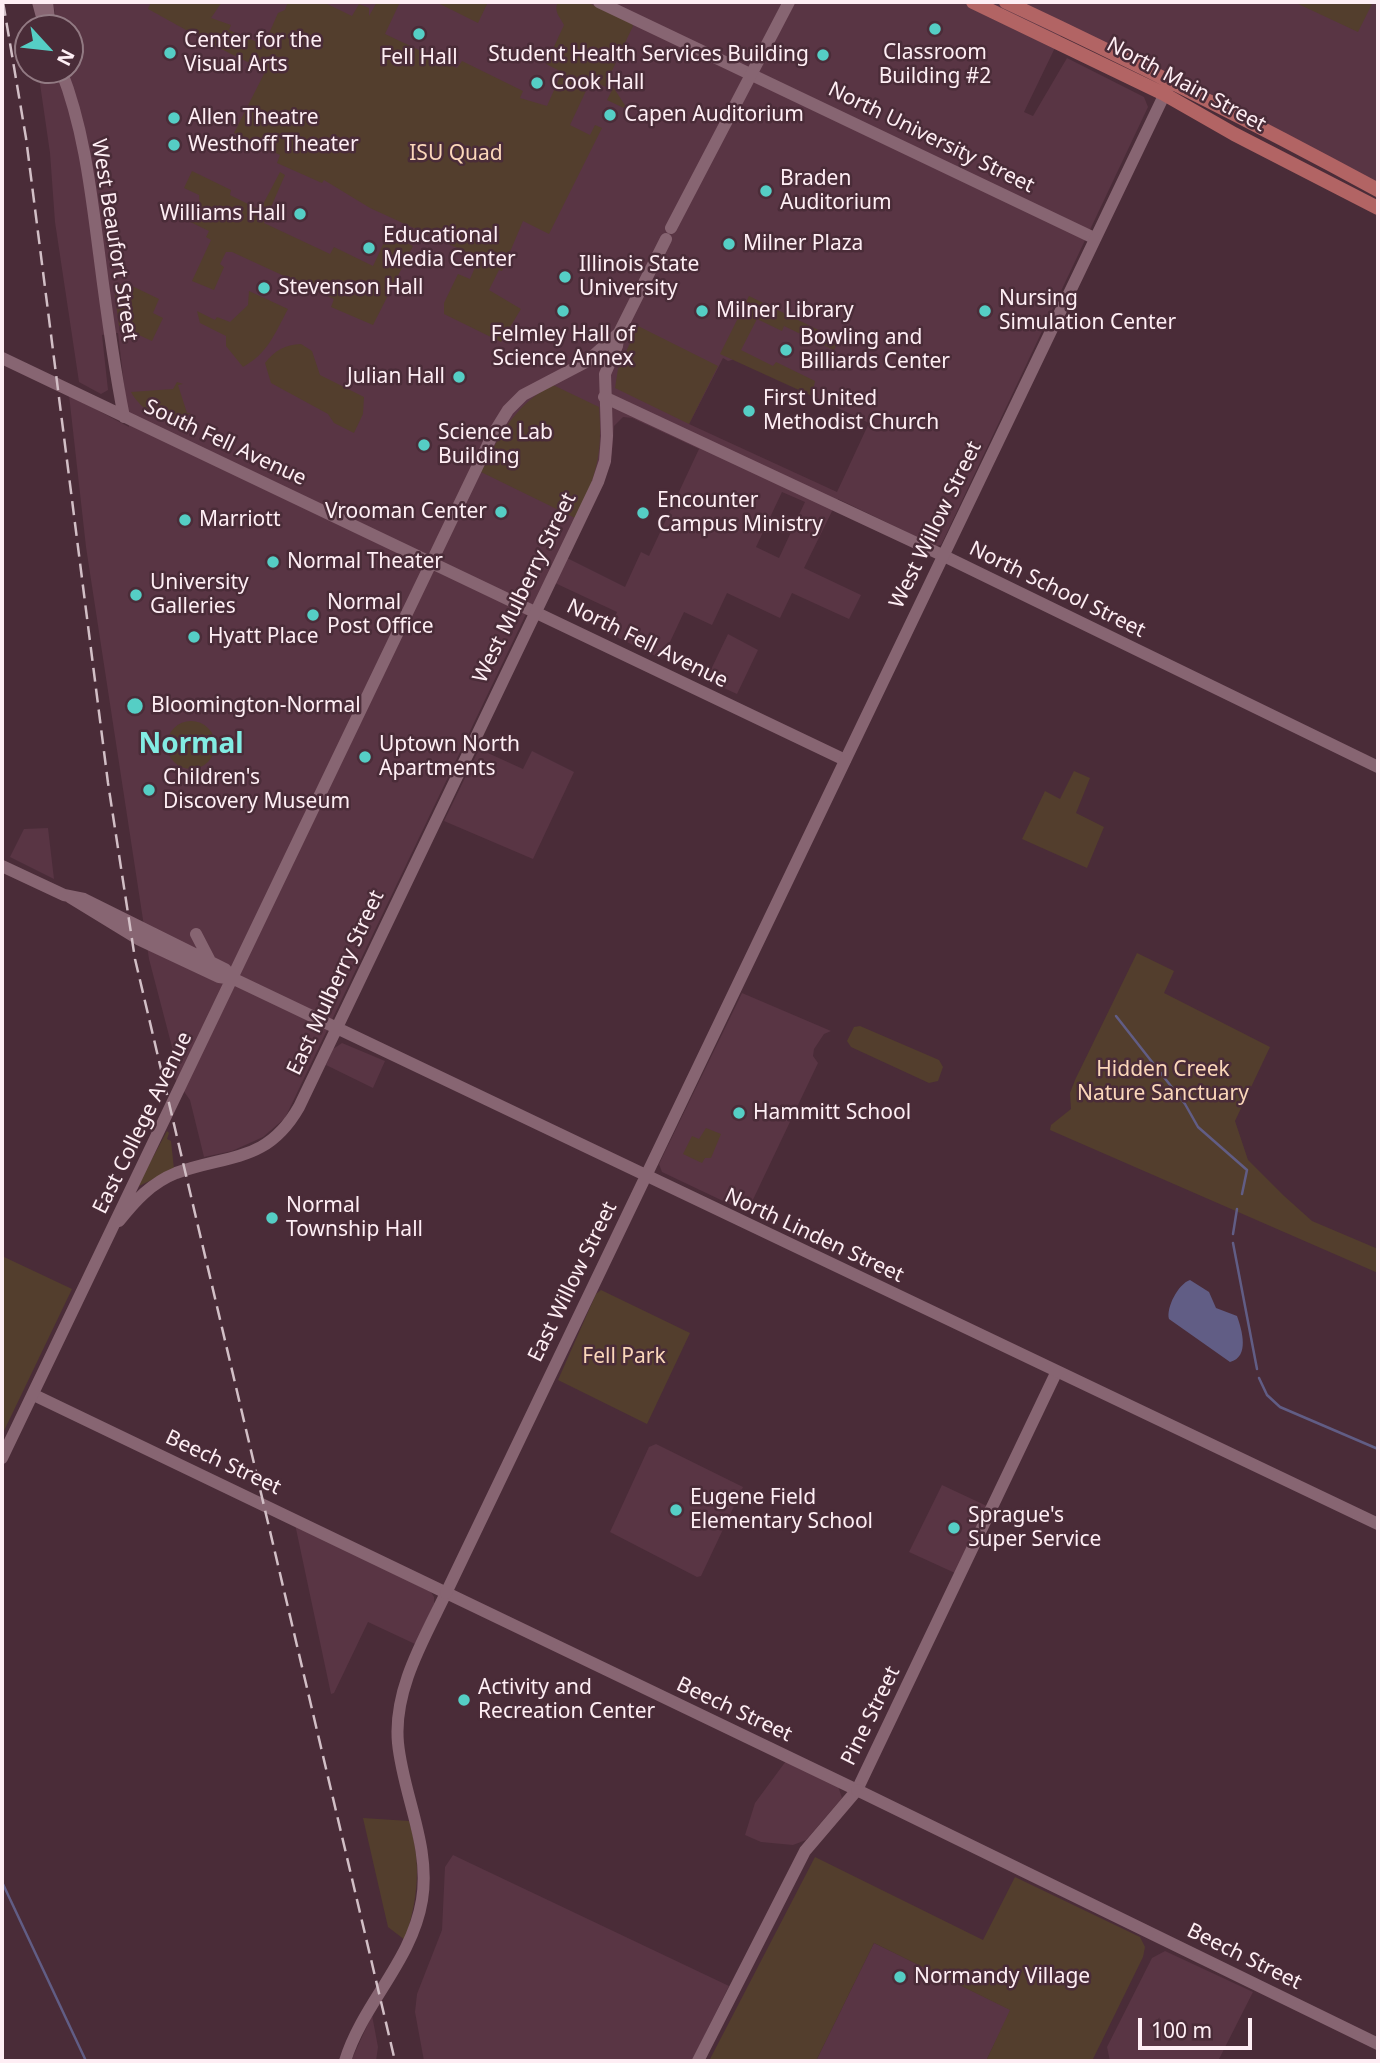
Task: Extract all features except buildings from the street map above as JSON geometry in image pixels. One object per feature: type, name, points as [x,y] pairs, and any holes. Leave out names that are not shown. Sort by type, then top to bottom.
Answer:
[{"type":"main road","name":"North University Street","points":[[599,2],[1094,237]]},
{"type":"main road","points":[[618,333],[789,2]]},
{"type":"main road","name":"North Main Street","points":[[973,2],[1305,149],[1378,190]]},
{"type":"main road","name":"North Main Street","points":[[1006,2],[1168,87],[1234,134],[1378,208]]},
{"type":"main road","name":"West Beaufort Street","points":[[66,84],[74,109],[90,187],[111,350],[124,417]]},
{"type":"main road","name":"West Willow Street","points":[[736,986],[1168,87]]},
{"type":"main road","name":"West Mulberry Street","points":[[422,848],[536,612],[605,461],[605,374],[617,346],[618,333]]},
{"type":"main road","name":"East College Avenue","points":[[2,1458],[116,1224],[119,1209],[234,979],[432,562],[508,410],[544,381],[586,362],[618,333]]},
{"type":"main road","name":"South Fell Avenue","points":[[2,358],[432,562]]},
{"type":"main road","name":"North School Street","points":[[604,397],[942,555],[1378,766]]},
{"type":"main road","name":"North Fell Avenue","points":[[432,562],[845,760]]},
{"type":"main road","name":"East Mulberry Street","points":[[116,1224],[141,1194],[163,1179],[244,1157],[281,1132],[299,1107],[422,848]]},
{"type":"main road","points":[[2,866],[71,898],[138,939],[219,977],[234,979]]},
{"type":"main road","points":[[71,898],[84,899],[210,961],[225,969],[234,979]]},
{"type":"main road","points":[[177,945],[187,946],[196,934],[210,961]]},
{"type":"main road","name":"North Linden Street","points":[[234,979],[1056,1373],[1378,1524]]},
{"type":"main road","name":"East Willow Street","points":[[345,2061],[354,2036],[403,1954],[417,1923],[423,1889],[423,1858],[399,1752],[398,1724],[412,1667],[736,986]]},
{"type":"main road","name":"Pine Street","points":[[698,2061],[805,1851],[857,1790],[1056,1373]]},
{"type":"main road","name":"Beech Street","points":[[34,1395],[325,1532],[1378,2043]]},
{"type":"shaded area","name":"Illinois State University","points":[[53,2],[1378,2],[1378,186],[1065,27],[1024,112],[1033,116],[1067,58],[1144,97],[1148,107],[941,545],[936,546],[838,499],[804,568],[861,595],[849,619],[792,593],[780,618],[727,593],[712,625],[684,612],[662,659],[608,633],[617,612],[555,583],[527,612],[285,1118],[263,1137],[232,1151],[204,1157],[190,1100],[173,1076],[177,1066],[149,959],[86,547],[69,395],[129,427],[118,333],[102,335],[108,390],[101,394],[79,382],[55,222],[50,153],[40,84],[84,84],[84,14],[55,14]],"holes":[[[723,358],[728,361],[736,359],[869,423],[837,492],[689,424]],[[623,417],[632,418],[699,449],[649,556],[641,552],[625,587],[567,558],[604,480],[612,453],[614,426]],[[782,492],[805,502],[779,558],[756,547]]]},
{"type":"shaded area","points":[[728,634],[758,650],[737,694],[706,680]]},
{"type":"shaded area","points":[[479,749],[523,769],[532,751],[574,772],[533,859],[444,821]]},
{"type":"shaded area","points":[[48,828],[54,879],[10,857],[24,829]]},
{"type":"shaded area","name":"Hammitt School","points":[[742,993],[831,1031],[824,1034],[814,1049],[813,1056],[818,1063],[749,1208],[742,1210],[662,1172],[659,1164]]},
{"type":"shaded area","points":[[342,1043],[385,1061],[373,1088],[326,1065],[333,1049]]},
{"type":"shaded area","points":[[1190,1280],[1209,1292],[1216,1308],[1237,1316],[1243,1342],[1240,1355],[1236,1359],[1230,1362],[1169,1319],[1169,1309],[1174,1297],[1181,1286]]},
{"type":"shaded area","name":"Eugene Field Elementary School","points":[[656,1444],[743,1487],[701,1576],[697,1577],[610,1532],[649,1447]]},
{"type":"shaded area","points":[[942,1485],[989,1507],[955,1573],[909,1552]]},
{"type":"shaded area","points":[[295,1524],[431,1592],[434,1597],[434,1604],[415,1644],[368,1622],[334,1693],[331,1694]]},
{"type":"shaded area","points":[[786,1761],[838,1786],[842,1798],[806,1840],[793,1845],[761,1842],[745,1835],[755,1803]]},
{"type":"shaded area","points":[[453,1855],[729,1986],[692,2061],[424,2061],[415,2012],[417,1994],[442,1930],[445,1867]]},
{"type":"shaded area","name":"Normandy Village","points":[[874,1943],[1011,2010],[986,2061],[816,2061]]},
{"type":"shaded area","points":[[1165,1951],[1253,1992],[1218,2061],[1110,2061],[1107,2047],[1152,1958]]},
{"type":"shaded area","points":[[372,2015],[378,2047],[376,2061],[351,2061]]},
{"type":"green space","name":"ISU Quad","points":[[151,2],[222,2],[211,18],[231,25],[229,30],[264,45],[278,13],[285,10],[288,2],[323,2],[352,16],[359,4],[369,8],[369,16],[377,2],[400,2],[385,34],[457,68],[462,61],[523,91],[520,98],[547,106],[562,72],[546,64],[564,25],[557,12],[558,2],[586,2],[631,22],[633,26],[610,75],[610,82],[628,110],[607,100],[612,90],[591,80],[570,125],[590,135],[595,125],[602,128],[549,234],[523,221],[502,271],[499,270],[489,290],[521,309],[501,342],[444,314],[444,303],[458,274],[470,279],[479,258],[370,208],[324,180],[322,183],[277,163],[280,155],[234,133],[267,68],[229,53],[148,9]]},
{"type":"green space","points":[[436,2],[488,2],[478,23]]},
{"type":"green space","points":[[1294,2],[1373,2],[1358,32]]},
{"type":"green space","points":[[192,171],[231,190],[230,195],[260,210],[280,172],[285,175],[264,223],[330,254],[334,247],[373,266],[388,234],[413,246],[373,325],[331,307],[334,299],[232,252],[226,252],[220,264],[224,267],[214,290],[192,281],[211,240],[206,237],[209,231],[184,219],[200,209],[199,195],[184,188]]},
{"type":"green space","points":[[128,284],[159,299],[153,313],[163,318],[152,341],[119,326],[115,295],[117,285]]},
{"type":"green space","points":[[249,291],[288,309],[265,349],[243,367],[226,346],[226,336],[200,323],[197,311],[215,320],[217,317],[230,322],[248,305]]},
{"type":"green space","points":[[749,296],[839,340],[834,350],[784,326],[782,331],[757,319],[741,350],[773,366],[776,362],[815,381],[812,396],[720,354]]},
{"type":"green space","points":[[638,326],[718,366],[689,424],[615,388],[618,369]]},
{"type":"green space","points":[[301,344],[312,351],[320,375],[364,397],[363,414],[354,433],[334,423],[328,414],[271,383],[265,363],[281,349]]},
{"type":"green space","points":[[177,382],[183,384],[178,385],[187,413],[191,413],[175,419],[150,412],[131,392],[173,389]]},
{"type":"green space","points":[[553,385],[599,407],[600,439],[597,464],[577,519],[481,472],[518,411]]},
{"type":"green space","points":[[191,721],[208,728],[215,745],[208,762],[191,769],[174,762],[167,745],[174,728]]},
{"type":"green space","points":[[1074,771],[1090,778],[1076,813],[1104,827],[1087,868],[1022,839],[1045,791],[1060,799]]},
{"type":"green space","name":"Hidden Creek Nature Sanctuary","points":[[1137,953],[1174,971],[1164,993],[1270,1047],[1235,1121],[1248,1160],[1312,1221],[1378,1249],[1378,1273],[1050,1130],[1051,1125],[1071,1109],[1070,1093],[1075,1080]]},
{"type":"green space","points":[[860,1026],[939,1060],[943,1067],[938,1081],[929,1083],[851,1047],[847,1041],[854,1027]]},
{"type":"green space","points":[[706,1128],[721,1134],[711,1158],[705,1158],[702,1163],[683,1154],[692,1136],[699,1139]]},
{"type":"green space","points":[[167,1131],[167,1139],[171,1141],[174,1169],[137,1187]]},
{"type":"green space","points":[[2,1256],[72,1289],[2,1435]]},
{"type":"green space","name":"Fell Park","points":[[601,1290],[690,1333],[647,1424],[558,1380],[596,1294]]},
{"type":"green space","points":[[363,1818],[409,1821],[416,1852],[417,1881],[405,1940],[388,1927]]},
{"type":"green space","points":[[815,1857],[983,1940],[1015,1877],[1140,1937],[1145,1947],[1143,1957],[1092,2061],[986,2061],[1010,2010],[874,1943],[816,2061],[709,2061]]},
{"type":"waterway","points":[[1116,1016],[1185,1104],[1198,1127],[1247,1170],[1242,1194]]},
{"type":"waterway","points":[[1233,1234],[1237,1209]]},
{"type":"waterway","points":[[1233,1243],[1257,1369]]},
{"type":"waterway","points":[[1259,1378],[1267,1395],[1280,1407],[1378,1449]]},
{"type":"waterway","points":[[2,1882],[86,2061]]},
{"type":"railway","points":[[3,2],[26,138],[108,783],[135,959],[395,2061]]},
{"type":"place","name":"Classroom Building #2","points":[[935,29]]},
{"type":"place","name":"Fell Hall","points":[[419,34]]},
{"type":"place","name":"Center for the Visual Arts","points":[[170,53]]},
{"type":"place","name":"Student Health Services Building","points":[[823,55]]},
{"type":"place","name":"Cook Hall","points":[[537,83]]},
{"type":"place","name":"Capen Auditorium","points":[[610,115]]},
{"type":"place","name":"Allen Theatre","points":[[174,118]]},
{"type":"place","name":"Westhoff Theater","points":[[174,145]]},
{"type":"place","name":"Braden Auditorium","points":[[766,191]]},
{"type":"place","name":"Williams Hall","points":[[300,214]]},
{"type":"place","name":"Milner Plaza","points":[[729,244]]},
{"type":"place","name":"Educational Media Center","points":[[369,248]]},
{"type":"place","name":"Illinois State University","points":[[565,277]]},
{"type":"place","name":"Stevenson Hall","points":[[264,288]]},
{"type":"place","name":"Felmley Hall of Science Annex","points":[[563,311]]},
{"type":"place","name":"Milner Library","points":[[702,311]]},
{"type":"place","name":"Nursing Simulation Center","points":[[985,311]]},
{"type":"place","name":"Bowling and Billiards Center","points":[[786,350]]},
{"type":"place","name":"Julian Hall","points":[[459,377]]},
{"type":"place","name":"First United Methodist Church","points":[[749,411]]},
{"type":"place","name":"Science Lab Building","points":[[424,445]]},
{"type":"place","name":"Vrooman Center","points":[[501,512]]},
{"type":"place","name":"Encounter Campus Ministry","points":[[643,513]]},
{"type":"place","name":"Marriott","points":[[185,520]]},
{"type":"place","name":"Normal Theater","points":[[273,562]]},
{"type":"place","name":"University Galleries","points":[[136,595]]},
{"type":"place","name":"Normal Post Office","points":[[313,615]]},
{"type":"place","name":"Hyatt Place","points":[[194,637]]},
{"type":"place","name":"Bloomington-Normal","points":[[135,706]]},
{"type":"place","name":"Uptown North Apartments","points":[[365,757]]},
{"type":"place","name":"Children's Discovery Museum","points":[[149,790]]},
{"type":"place","name":"Hammitt School","points":[[739,1113]]},
{"type":"place","name":"Normal Township Hall","points":[[272,1218]]},
{"type":"place","name":"Eugene Field Elementary School","points":[[676,1510]]},
{"type":"place","name":"Sprague's Super Service","points":[[954,1528]]},
{"type":"place","name":"Activity and Recreation Center","points":[[464,1700]]},
{"type":"place","name":"Normandy Village","points":[[900,1977]]},
{"type":"district","name":"Normal","points":[[191,745]]}]
